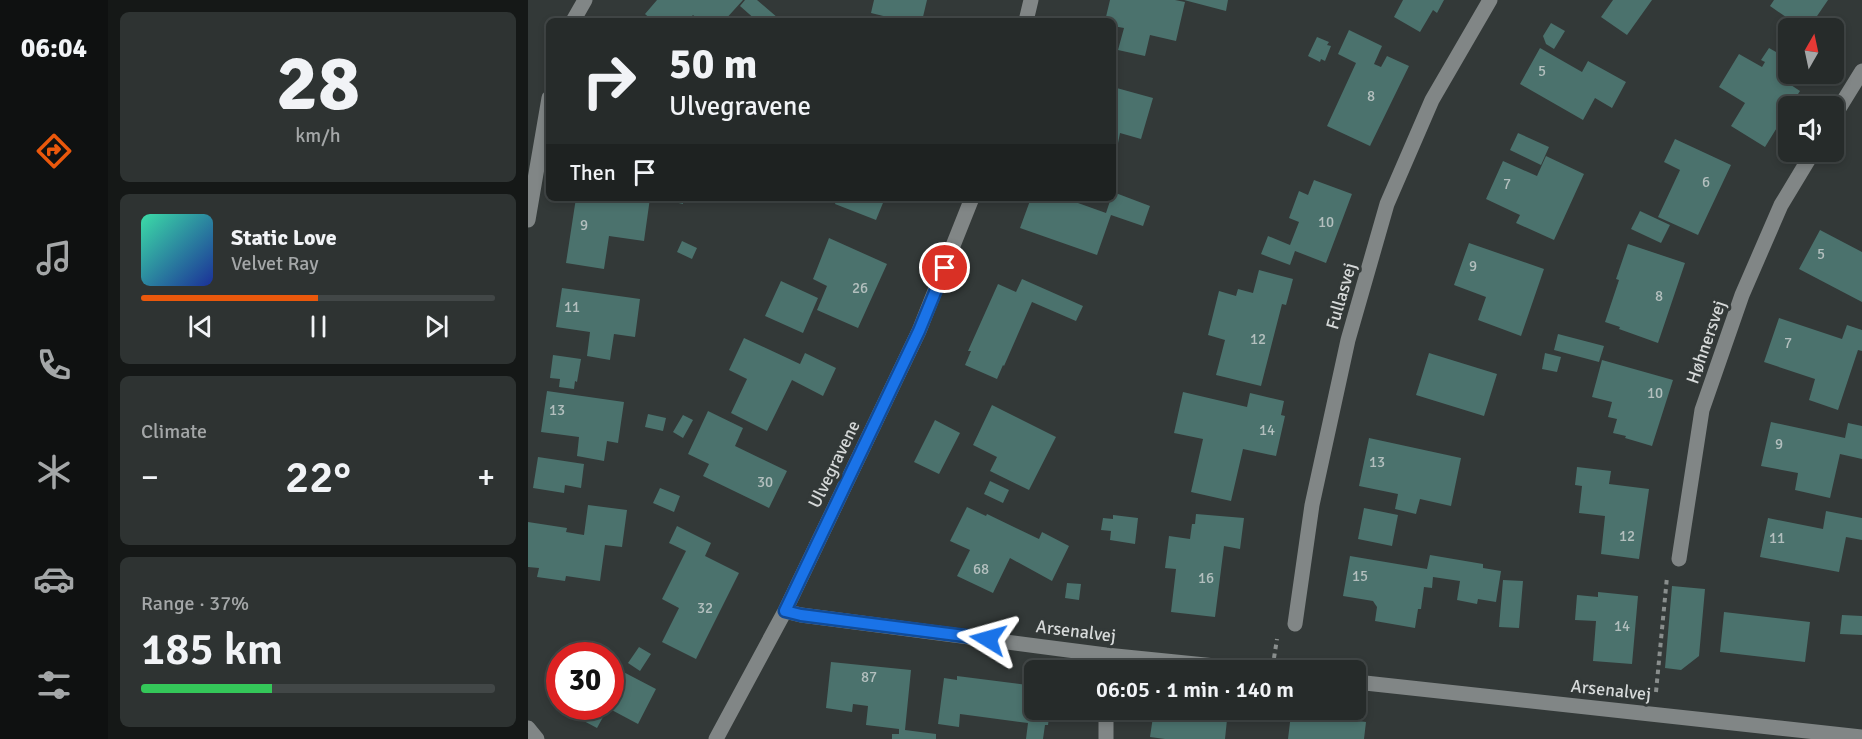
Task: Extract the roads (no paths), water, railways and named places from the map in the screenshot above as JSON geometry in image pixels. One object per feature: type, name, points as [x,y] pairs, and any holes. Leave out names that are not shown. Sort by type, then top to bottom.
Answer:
[{"type":"street","points":[[575,18],[585,0]]},
{"type":"street","points":[[1027,18],[1031,0]]},
{"type":"street","name":"Fullasvej","points":[[1295,624],[1312,505],[1348,340],[1387,204],[1432,100],[1490,0]]},
{"type":"street","points":[[1844,100],[1862,71]]},
{"type":"street","points":[[528,220],[546,115]]},
{"type":"street","name":"Høhnersvej","points":[[1679,559],[1702,410],[1747,285],[1781,205],[1807,162]]},
{"type":"street","name":"Ulvegravene","points":[[716,739],[785,611],[919,331],[971,201]]},
{"type":"street","name":"Arsenalvej","points":[[785,611],[801,615],[1156,660]]},
{"type":"street","points":[[1106,655],[1106,660]]},
{"type":"street","name":"Arsenalvej","points":[[1366,683],[1862,737]]},
{"type":"street","points":[[1106,720],[1106,739]]},
{"type":"street","points":[[528,728],[537,739]]}]
